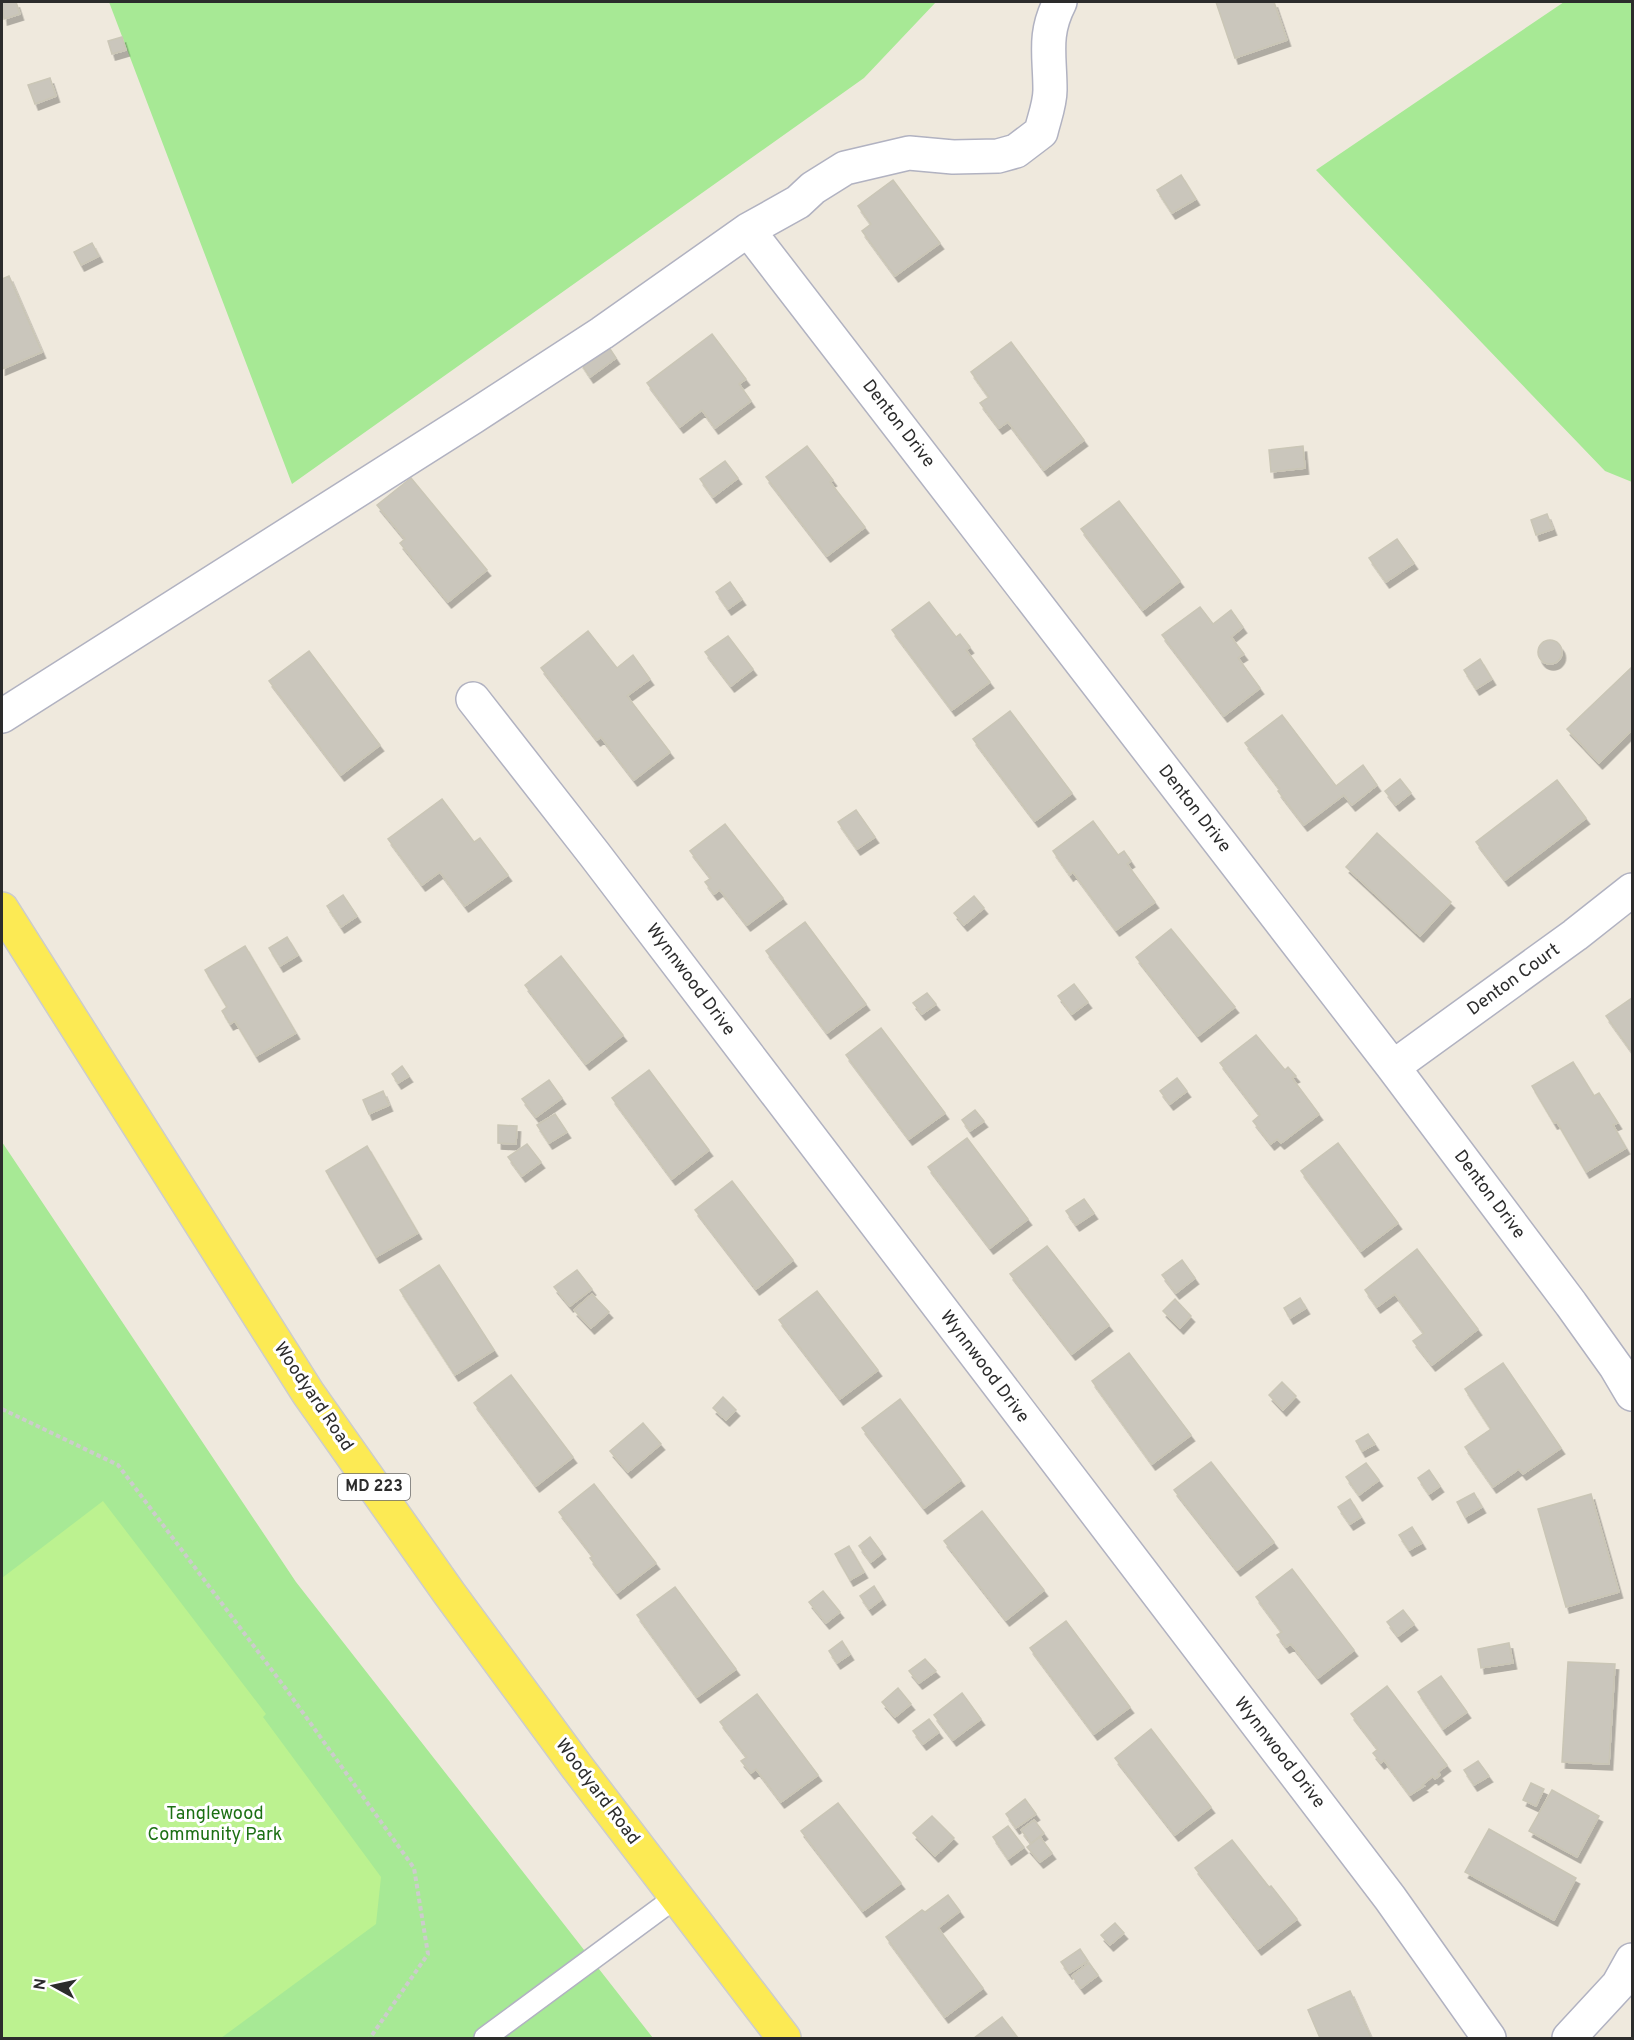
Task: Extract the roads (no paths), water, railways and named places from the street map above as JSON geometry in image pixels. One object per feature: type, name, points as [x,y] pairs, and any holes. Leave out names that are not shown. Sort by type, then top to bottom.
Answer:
[{"type":"main road","name":"Woodyard Road","points":[[2,909],[308,1393],[449,1593],[784,2038]]},
{"type":"street","points":[[2,716],[573,353],[748,230],[798,202],[813,188],[845,168],[909,153],[953,157],[999,156],[1016,151],[1041,132],[1050,93],[1048,32],[1060,2]]},
{"type":"street","name":"Denton Drive","points":[[748,230],[1393,1067],[1571,1304],[1616,1367],[1632,1394]]},
{"type":"street","name":"Wynnwood Drive","points":[[473,699],[595,855],[1390,1898],[1489,2038]]},
{"type":"street","name":"Denton Court","points":[[1393,1067],[1575,935],[1632,890]]},
{"type":"street","points":[[1569,2038],[1618,1985],[1632,1960]]},
{"type":"lane","points":[[485,2038],[676,1897]]},
{"type":"park label","name":"Tanglewood Community Park","points":[[215,1824]]}]
